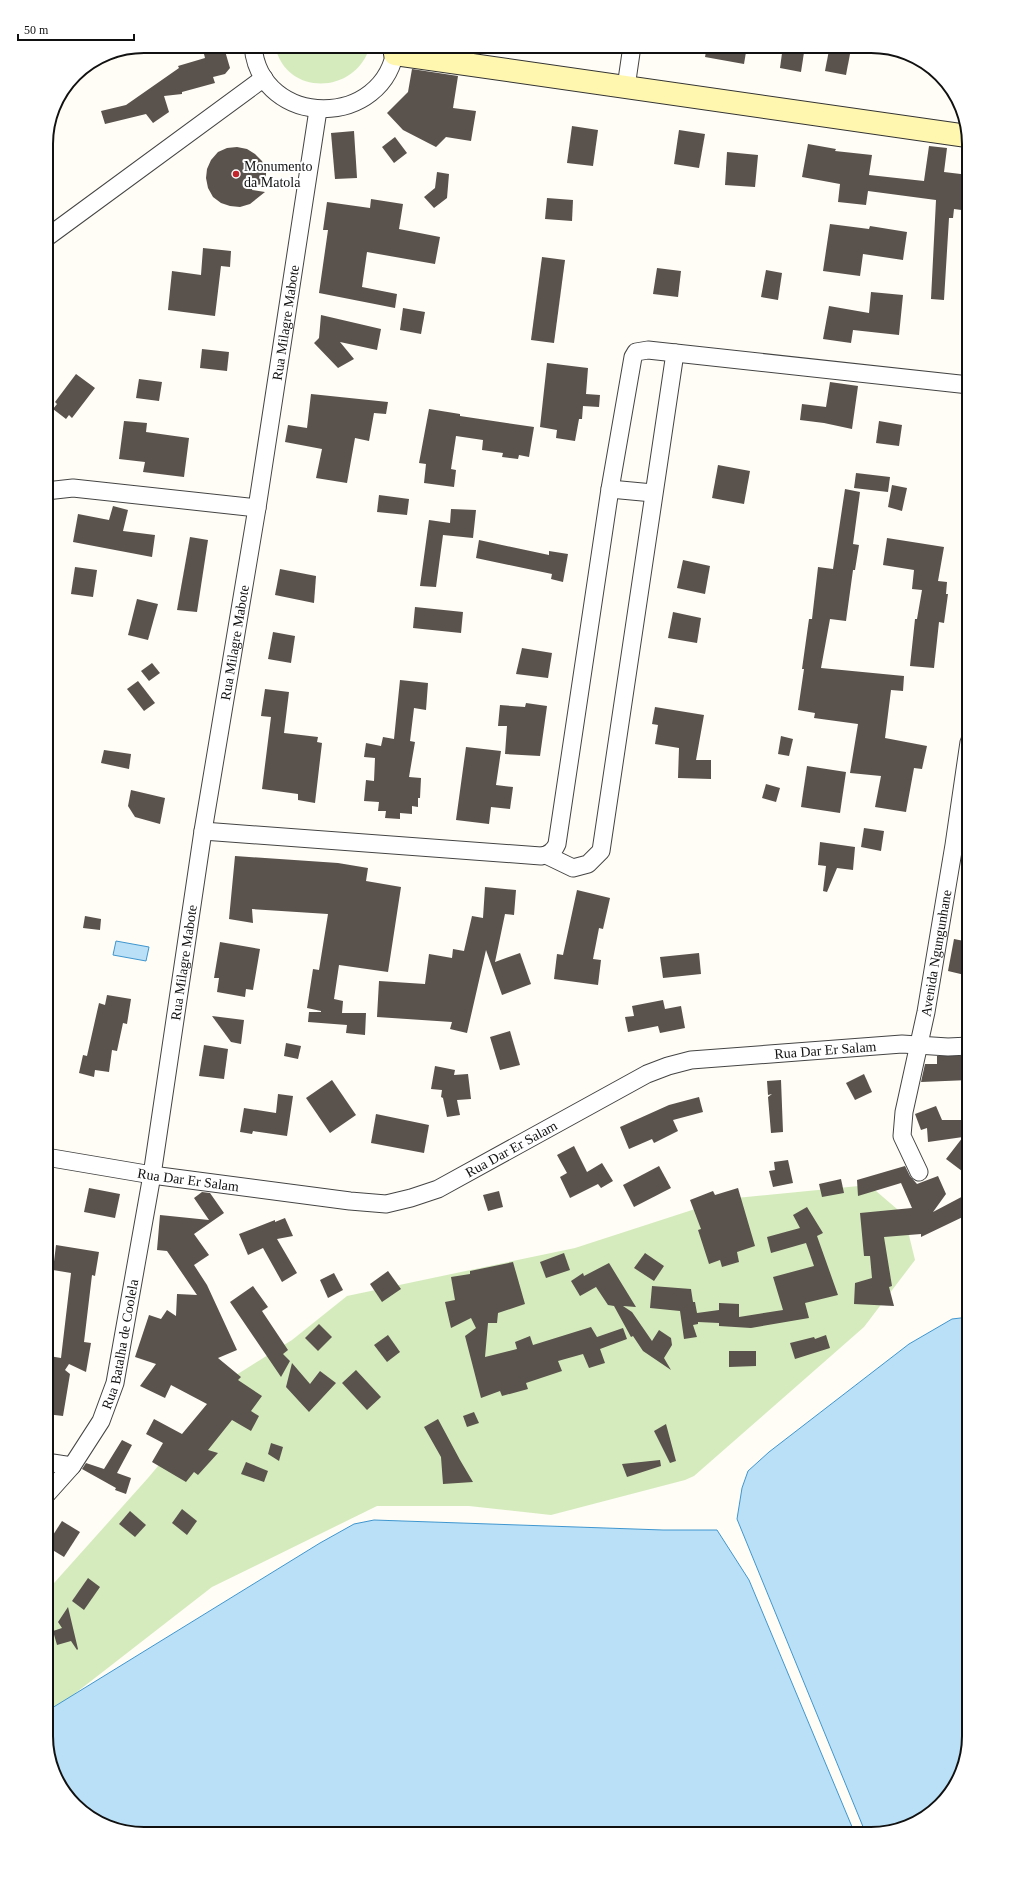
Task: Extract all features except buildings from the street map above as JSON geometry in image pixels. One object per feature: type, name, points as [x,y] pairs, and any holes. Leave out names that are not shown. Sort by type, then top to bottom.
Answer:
[{"type":"street","points":[[254,53],[264,78],[279,94],[297,105],[318,110],[338,109],[358,102],[369,94],[387,74],[394,53]]},
{"type":"street","points":[[414,53],[626,87],[962,135]]},
{"type":"street","points":[[626,87],[631,53]]},
{"type":"street","points":[[53,233],[264,78]]},
{"type":"street","name":"Rua Milagre Mabote","points":[[152,1175],[203,831],[257,508],[318,110]]},
{"type":"street","points":[[203,831],[541,856],[546,855],[555,848],[557,844],[610,489],[633,357],[636,352],[648,350],[962,384]]},
{"type":"street","points":[[546,855],[573,868],[588,864],[601,851],[675,353]]},
{"type":"street","points":[[53,490],[73,488],[257,508]]},
{"type":"street","points":[[610,489],[653,493]]},
{"type":"street","name":"Avenida Ngungunhane","points":[[919,1172],[902,1136],[904,1112],[962,846]]},
{"type":"street","name":"Rua Dar Er Salam","points":[[53,1158],[152,1175],[350,1201],[386,1204],[438,1189],[647,1074],[668,1066],[691,1060],[902,1044],[948,1047],[962,1046]]},
{"type":"street","name":"Rua Batalha de Coolela","points":[[53,1487],[72,1466],[101,1421],[115,1383],[152,1175]]},
{"type":"street","points":[[53,1463],[72,1466]]},
{"type":"green space","points":[[278,53],[366,53],[362,62],[351,74],[337,81],[321,84],[306,81],[293,74],[282,63]]},
{"type":"green space","points":[[869,1185],[904,1215],[915,1260],[864,1327],[694,1476],[685,1480],[551,1515],[469,1506],[377,1506],[212,1587],[53,1711],[53,1584],[148,1478],[233,1377],[292,1340],[347,1296],[575,1248],[726,1199]]},
{"type":"water","points":[[116,941],[149,947],[146,961],[113,955]]},
{"type":"water","points":[[962,1318],[962,1736],[959,1760],[947,1787],[931,1804],[917,1815],[895,1824],[863,1827],[737,1519],[742,1488],[748,1471],[769,1452],[909,1344],[952,1319]]},
{"type":"water","points":[[374,1520],[663,1530],[717,1530],[749,1580],[852,1827],[138,1827],[104,1818],[80,1800],[65,1782],[58,1765],[53,1742],[53,1707],[320,1543],[354,1524]]},
{"type":"place","name":"Monumento da Matola","points":[[236,174]]}]
